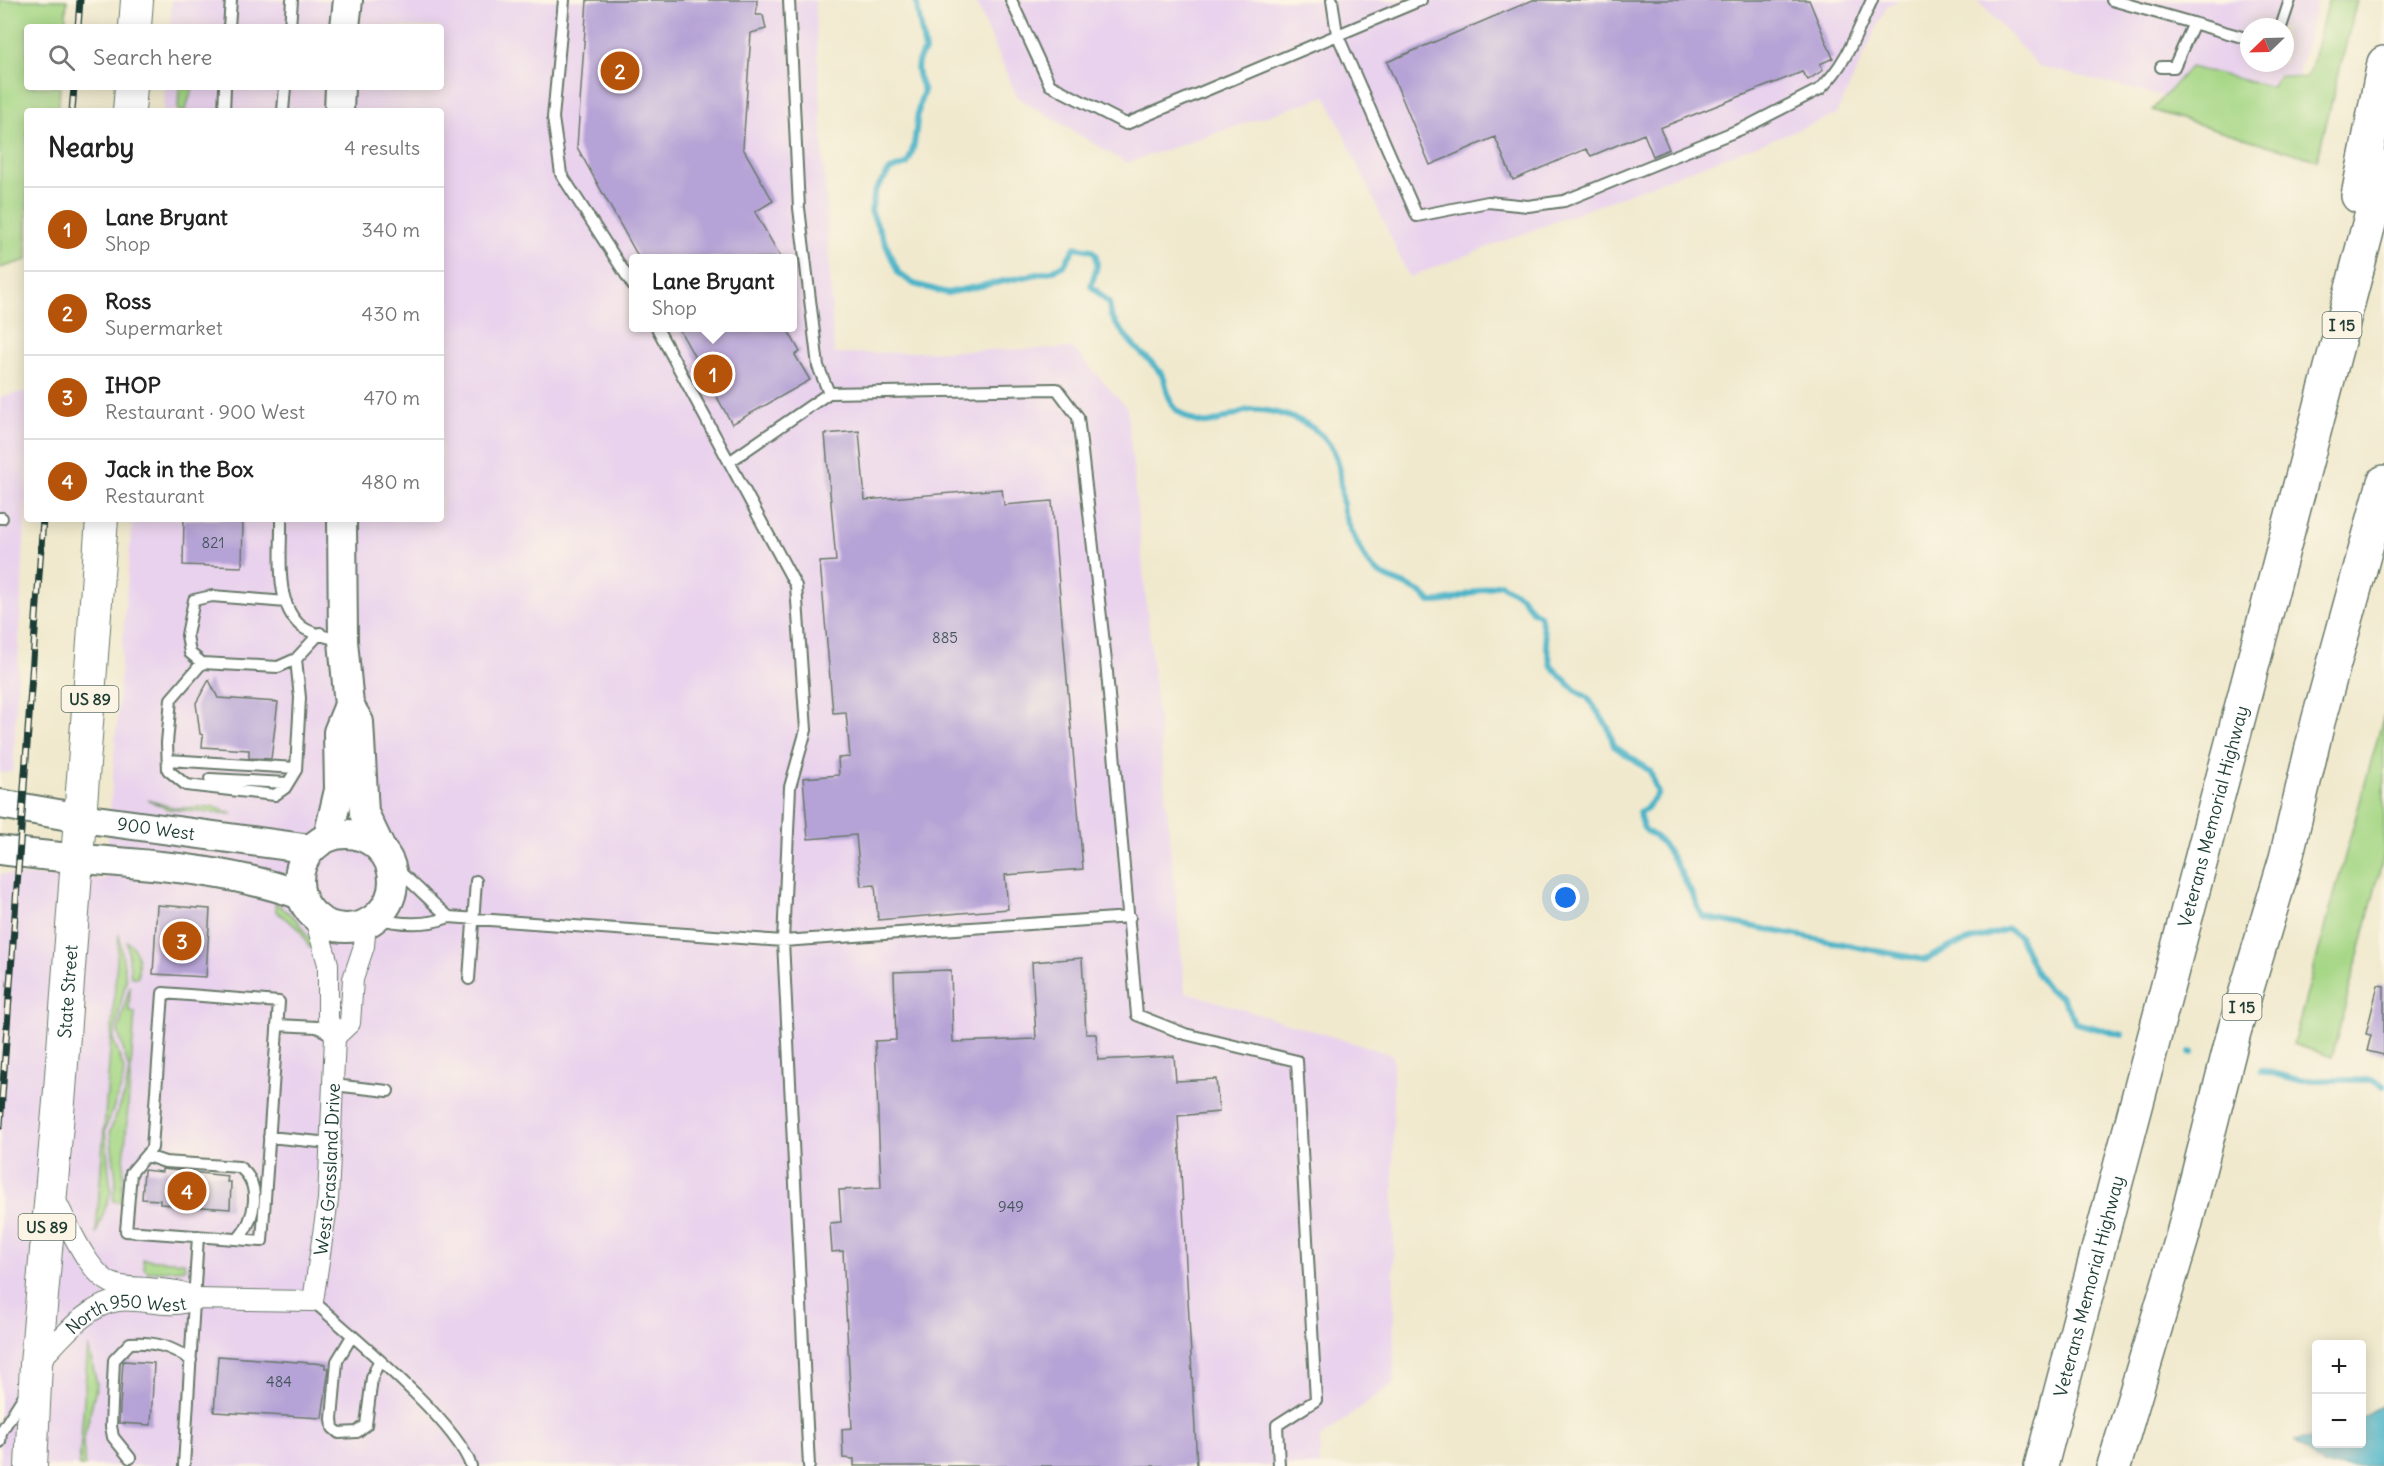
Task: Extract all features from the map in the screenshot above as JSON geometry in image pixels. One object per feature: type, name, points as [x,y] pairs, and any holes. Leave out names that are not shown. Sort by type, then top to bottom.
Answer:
[{"type":"highway","points":[[2301,484],[2384,63]]},
{"type":"highway","name":"Veterans Memorial Highway","points":[[2041,1466],[2384,167]]},
{"type":"highway","name":"I 15","points":[[2114,1466],[2182,1238],[2234,1032],[2286,858],[2318,722],[2384,482]]},
{"type":"main road","points":[[135,24],[137,0]]},
{"type":"main road","points":[[129,108],[131,90]]},
{"type":"main road","name":"State Street","points":[[31,1466],[36,1370],[78,858],[102,522]]},
{"type":"street","points":[[345,24],[348,0]]},
{"type":"street","points":[[339,108],[340,90]]},
{"type":"street","points":[[342,522],[331,637],[349,705],[359,723],[364,813],[386,857],[393,878],[391,893],[385,907],[370,920],[353,927],[339,927],[308,905],[300,871],[320,843],[339,790],[338,732],[349,705]]},
{"type":"street","name":"900 West","points":[[0,804],[81,818],[320,843]]},
{"type":"street","points":[[320,843],[343,834],[357,835],[371,841],[386,857]]},
{"type":"street","name":"900 West","points":[[0,850],[202,870],[262,881],[308,905]]},
{"type":"street","name":"West Grassland Drive","points":[[308,905],[328,964],[328,1019],[335,1037],[328,1200],[313,1301]]},
{"type":"street","points":[[335,1037],[350,1023],[353,979],[370,920]]},
{"type":"street","name":"North 950 West","points":[[51,1190],[91,1266],[104,1278],[123,1286],[184,1291],[195,1299]]},
{"type":"street","name":"North 950 West","points":[[36,1370],[93,1308],[102,1305],[119,1301],[182,1305],[195,1299],[313,1301]]},
{"type":"lane","points":[[229,24],[231,0]]},
{"type":"lane","points":[[290,24],[292,0]]},
{"type":"lane","points":[[564,0],[553,118],[561,174],[629,281]]},
{"type":"lane","points":[[789,0],[799,208],[818,366],[829,393]]},
{"type":"lane","points":[[1011,0],[1050,85],[1126,124],[1421,0]]},
{"type":"lane","points":[[1332,0],[1337,34],[1417,216],[1488,202],[1528,206],[1564,201],[1746,127],[1820,89],[1829,81],[1846,58],[1872,0]]},
{"type":"lane","points":[[2112,0],[2240,36]]},
{"type":"lane","points":[[2284,18],[2290,0]]},
{"type":"lane","points":[[2161,67],[2174,67],[2194,23]]},
{"type":"lane","points":[[224,108],[225,90]]},
{"type":"lane","points":[[283,108],[285,90]]},
{"type":"lane","points":[[660,332],[796,586],[806,730],[790,787],[783,941],[809,1466]]},
{"type":"lane","points":[[729,462],[829,393],[1057,389],[1078,417],[1106,661],[1137,1015],[1185,1034],[1297,1061],[1316,1400],[1277,1425],[1279,1466]]},
{"type":"lane","points":[[281,522],[282,589],[291,616],[303,628],[331,637]]},
{"type":"lane","points":[[286,602],[212,596],[194,600],[187,635],[190,653],[202,663],[278,667],[296,659],[331,637]]},
{"type":"lane","points":[[202,663],[171,699],[167,744],[168,770],[186,785],[221,787],[275,795],[292,775],[300,698],[296,659]]},
{"type":"lane","points":[[168,763],[292,775]]},
{"type":"lane","points":[[386,857],[421,894],[449,917]]},
{"type":"lane","points":[[469,978],[476,881]]},
{"type":"lane","points":[[370,920],[394,923],[433,923],[449,917],[783,941],[1130,917]]},
{"type":"lane","points":[[163,993],[279,1002],[277,1025],[262,1241],[126,1231],[131,1173],[152,1148],[163,993]]},
{"type":"lane","points":[[277,1025],[317,1027],[335,1037]]},
{"type":"lane","points":[[333,1085],[388,1091]]},
{"type":"lane","points":[[269,1137],[330,1143]]},
{"type":"lane","points":[[147,1156],[165,1162],[239,1167],[246,1172],[252,1181],[253,1205],[247,1229],[238,1239]]},
{"type":"lane","points":[[184,1466],[198,1236]]},
{"type":"lane","points":[[313,1301],[417,1397],[466,1452],[471,1466]]},
{"type":"lane","points":[[352,1336],[337,1360],[332,1419],[333,1428],[339,1433],[357,1432],[366,1425],[372,1378],[379,1361]]},
{"type":"lane","points":[[130,1458],[113,1437],[111,1426],[114,1360],[130,1343],[146,1342],[178,1351],[191,1360]]},
{"type":"lane","points":[[0,1442],[1,1432],[36,1370]]},
{"type":"shaded area","points":[[172,0],[815,0],[834,354],[1073,348],[1127,408],[1185,992],[1393,1055],[1394,1383],[1320,1438],[1320,1466],[0,1466],[0,874],[105,879],[132,522],[444,522],[444,108],[163,108],[165,90],[444,90],[444,24],[170,24]]},
{"type":"shaded area","points":[[975,0],[1899,0],[1887,6],[1836,115],[1409,277],[1326,96],[1126,163],[1017,97]]},
{"type":"shaded area","points":[[1977,0],[2318,0],[2285,127],[2039,66]]},
{"type":"shaded area","points":[[24,392],[25,522],[13,772],[0,773],[0,397]]},
{"type":"green space","points":[[0,0],[67,0],[65,24],[24,24],[24,90],[60,90],[58,108],[24,108],[24,261],[0,268]]},
{"type":"green space","points":[[2328,0],[2357,0],[2317,160],[2152,110],[2190,67],[2273,87],[2279,75],[2304,79],[2310,72]]},
{"type":"green space","points":[[179,90],[192,90],[186,108],[178,108]]},
{"type":"green space","points":[[2384,715],[2384,854],[2332,1057],[2293,1044]]},
{"type":"green space","points":[[148,800],[174,808],[214,807],[233,814],[168,809]]},
{"type":"green space","points":[[275,902],[297,920],[316,949],[309,947],[300,930],[276,911]]},
{"type":"green space","points":[[119,934],[126,980],[113,1039],[124,1069],[122,1085],[105,1130],[111,1192],[96,1234]]},
{"type":"green space","points":[[127,941],[134,948],[137,957],[138,977],[131,977]]},
{"type":"green space","points":[[130,986],[129,1011],[135,1012],[121,1202],[113,1201],[116,1180],[110,1131],[125,1093],[129,1070],[118,1031]]},
{"type":"green space","points":[[143,1259],[184,1262],[185,1269],[148,1272],[144,1268]]},
{"type":"green space","points":[[88,1346],[97,1384],[83,1442],[85,1466],[79,1466]]},
{"type":"water","points":[[2384,1404],[2384,1466],[2323,1466],[2295,1441],[2312,1438],[2312,1448],[2366,1448],[2366,1415]]},
{"type":"building","points":[[587,0],[757,0],[756,15],[763,15],[766,29],[751,33],[743,148],[773,201],[755,212],[779,254],[637,254],[577,147]]},
{"type":"building","points":[[1533,0],[1809,0],[1833,58],[1820,64],[1823,70],[1808,80],[1802,72],[1660,128],[1669,149],[1653,156],[1644,134],[1591,156],[1586,149],[1513,180],[1495,137],[1430,165],[1387,62]]},
{"type":"building","points":[[681,332],[789,332],[800,352],[795,355],[810,380],[732,424]]},
{"type":"building","points":[[859,431],[865,500],[1002,489],[1004,505],[1052,501],[1083,869],[1005,875],[1008,909],[878,920],[875,885],[861,886],[856,835],[808,839],[803,778],[839,775],[838,758],[850,757],[846,712],[833,713],[820,562],[836,561],[825,434]]},
{"type":"building","points":[[184,522],[243,522],[242,567],[183,565]]},
{"type":"building","points":[[209,680],[218,698],[278,702],[271,759],[249,758],[249,750],[202,747],[203,735],[200,734],[196,703]]},
{"type":"building","points":[[157,905],[210,909],[206,977],[153,974]]},
{"type":"building","points":[[1082,958],[1086,1034],[1096,1034],[1098,1060],[1174,1056],[1176,1081],[1216,1079],[1219,1112],[1178,1116],[1197,1466],[854,1466],[854,1459],[843,1458],[842,1429],[852,1428],[843,1251],[832,1252],[830,1223],[841,1222],[839,1190],[881,1188],[875,1041],[896,1040],[894,972],[951,970],[953,1042],[1036,1039],[1032,962]]},
{"type":"building","points":[[2378,985],[2384,986],[2384,1055],[2367,1051],[2371,1035],[2366,1034]]},
{"type":"building","points":[[162,1169],[228,1176],[227,1182],[231,1182],[230,1209],[160,1204],[160,1200],[142,1199],[144,1170],[162,1172]]},
{"type":"building","points":[[218,1356],[325,1364],[325,1368],[329,1368],[322,1418],[214,1412]]},
{"type":"building","points":[[123,1361],[154,1363],[151,1425],[119,1423]]},
{"type":"waterway","points":[[916,0],[925,51],[917,65],[924,91],[914,146],[907,164],[890,170],[875,191],[871,211],[899,274],[914,284],[947,293],[1052,271],[1064,265],[1075,247],[1091,250],[1096,255],[1097,266],[1091,286],[1109,303],[1111,316],[1116,324],[1161,374],[1170,400],[1178,411],[1197,422],[1212,423],[1245,411],[1261,410],[1291,417],[1308,425],[1325,439],[1337,458],[1346,517],[1367,561],[1380,574],[1415,590],[1430,602],[1457,598],[1500,584],[1521,596],[1533,612],[1540,615],[1551,666],[1575,690],[1588,698],[1608,727],[1614,746],[1650,771],[1658,793],[1647,808],[1639,812],[1643,826],[1662,843],[1668,852],[1703,917],[1925,960],[1952,946],[2008,929],[2019,936],[2035,971],[2049,990],[2062,997],[2076,1023],[2122,1035]]},
{"type":"waterway","points":[[2261,1070],[2299,1080],[2372,1080],[2384,1086]]},
{"type":"railway","points":[[78,24],[80,0]]},
{"type":"railway","points":[[72,108],[74,90]]},
{"type":"railway","points":[[0,1126],[43,522]]},
{"type":"place","name":"Ross","points":[[620,71]]},
{"type":"place","name":"Lane Bryant","points":[[713,374]]},
{"type":"place","name":"IHOP","points":[[182,941]]},
{"type":"place","name":"Jack in the Box","points":[[187,1191]]}]
